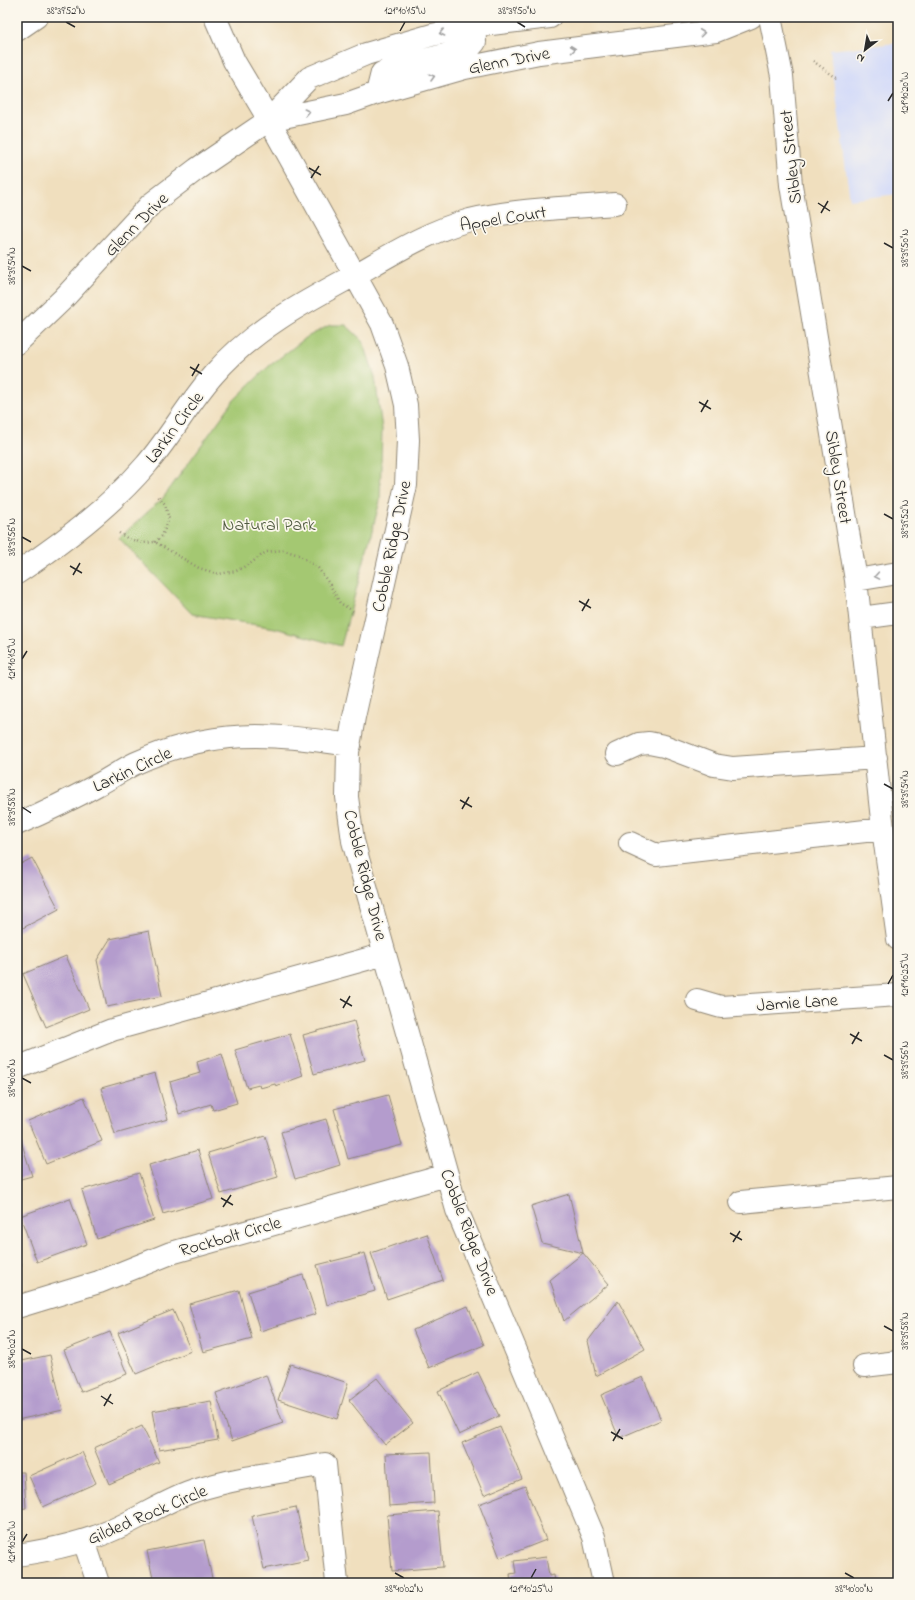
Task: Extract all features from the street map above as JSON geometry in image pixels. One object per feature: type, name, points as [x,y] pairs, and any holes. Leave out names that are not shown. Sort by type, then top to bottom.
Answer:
[{"type":"street","points":[[17,30],[36,17]]},
{"type":"street","name":"Cobble Ridge Drive","points":[[214,17],[234,60],[382,324],[398,366],[406,405],[408,440],[406,485],[350,744],[347,796],[353,841],[457,1210],[594,1538],[604,1583]]},
{"type":"street","name":"Glenn Drive","points":[[17,343],[63,299],[151,204],[197,169],[269,120],[310,78],[366,54],[474,21],[550,17]]},
{"type":"street","name":"Glenn Drive","points":[[269,120],[346,104],[378,93],[480,65],[539,53],[716,31],[751,17]]},
{"type":"street","name":"Sibley Street","points":[[770,17],[782,76],[791,186],[856,580],[883,829],[898,939]]},
{"type":"street","points":[[378,93],[382,73],[392,68],[469,49],[475,42],[474,21]]},
{"type":"street","name":"Appel Court","points":[[355,275],[415,241],[471,220],[511,213],[615,204]]},
{"type":"street","name":"Larkin Circle","points":[[17,573],[54,549],[110,503],[147,464],[213,375],[241,346],[272,322],[355,275]]},
{"type":"street","points":[[856,580],[898,573]]},
{"type":"street","points":[[861,618],[898,613]]},
{"type":"street","name":"Larkin Circle","points":[[17,824],[40,814],[135,764],[172,749],[211,739],[251,735],[291,736],[350,744]]},
{"type":"street","points":[[617,754],[639,744],[649,743],[664,746],[714,765],[733,768],[876,758]]},
{"type":"street","points":[[630,842],[656,855],[883,829]]},
{"type":"street","points":[[17,1068],[112,1030],[385,954]]},
{"type":"street","name":"Jamie Lane","points":[[697,1000],[720,1007],[898,995]]},
{"type":"street","name":"Rockbolt Circle","points":[[17,1307],[99,1282],[171,1253],[447,1175]]},
{"type":"street","points":[[741,1202],[898,1187]]},
{"type":"street","points":[[864,1366],[898,1362]]},
{"type":"street","name":"Gilded Rock Circle","points":[[17,1555],[65,1547],[84,1541],[117,1528],[154,1508],[196,1490],[230,1481],[325,1464],[336,1583]]},
{"type":"street","points":[[84,1541],[98,1583]]},
{"type":"path","points":[[813,61],[838,79]]},
{"type":"path","points":[[119,533],[126,538],[142,544],[155,542],[162,536],[169,519],[165,504],[158,496]]},
{"type":"path","points":[[155,542],[199,568],[219,574],[236,571],[252,563],[266,552],[283,550],[299,555],[318,568],[340,603],[358,614]]},
{"type":"shaded area","points":[[898,43],[898,194],[850,200],[830,50]]},
{"type":"green space","name":"Natural Park","points":[[330,325],[346,325],[363,341],[375,377],[382,429],[380,501],[341,646],[275,628],[192,614],[119,538],[163,498],[234,400],[268,367],[307,337]]},
{"type":"building","points":[[32,858],[59,909],[17,931],[17,866]]},
{"type":"building","points":[[149,931],[162,996],[107,1007],[97,960],[110,939]]},
{"type":"building","points":[[66,956],[89,1009],[46,1027],[23,974]]},
{"type":"building","points":[[354,1021],[365,1060],[314,1074],[303,1035]]},
{"type":"building","points":[[290,1034],[303,1076],[276,1086],[275,1084],[260,1088],[259,1085],[247,1088],[235,1050]]},
{"type":"building","points":[[222,1054],[237,1103],[213,1110],[211,1104],[179,1114],[170,1082],[200,1073],[197,1062]]},
{"type":"building","points":[[155,1073],[168,1119],[115,1134],[101,1088]]},
{"type":"building","points":[[388,1095],[402,1145],[348,1159],[334,1109]]},
{"type":"building","points":[[84,1097],[102,1141],[46,1164],[28,1121]]},
{"type":"building","points":[[326,1119],[340,1165],[295,1179],[281,1132]]},
{"type":"building","points":[[17,1128],[32,1176],[17,1180]]},
{"type":"building","points":[[265,1136],[278,1177],[221,1194],[208,1153]]},
{"type":"building","points":[[198,1150],[213,1199],[163,1214],[149,1165]]},
{"type":"building","points":[[139,1173],[154,1220],[97,1239],[82,1190]]},
{"type":"building","points":[[569,1194],[583,1253],[542,1243],[531,1206]]},
{"type":"building","points":[[70,1198],[87,1244],[37,1262],[20,1216]]},
{"type":"building","points":[[427,1234],[443,1280],[387,1299],[371,1253]]},
{"type":"building","points":[[17,1249],[22,1266],[17,1267]]},
{"type":"building","points":[[365,1253],[375,1291],[327,1305],[317,1265]]},
{"type":"building","points":[[583,1253],[609,1284],[564,1321],[550,1280]]},
{"type":"building","points":[[303,1275],[316,1314],[260,1331],[248,1292]]},
{"type":"building","points":[[239,1290],[252,1339],[203,1352],[189,1304]]},
{"type":"building","points":[[618,1301],[645,1349],[596,1376],[588,1341]]},
{"type":"building","points":[[468,1306],[484,1345],[429,1368],[413,1330]]},
{"type":"building","points":[[173,1310],[191,1351],[136,1374],[118,1333]]},
{"type":"building","points":[[110,1332],[127,1374],[81,1392],[64,1350]]},
{"type":"building","points":[[50,1355],[63,1410],[17,1420],[17,1362]]},
{"type":"building","points":[[290,1364],[348,1383],[337,1419],[278,1400]]},
{"type":"building","points":[[478,1372],[499,1416],[459,1435],[438,1391]]},
{"type":"building","points":[[266,1375],[283,1423],[232,1441],[216,1393]]},
{"type":"building","points":[[643,1377],[661,1420],[619,1438],[601,1395]]},
{"type":"building","points":[[377,1378],[413,1423],[385,1445],[349,1400]]},
{"type":"building","points":[[211,1401],[218,1440],[159,1450],[152,1411]]},
{"type":"building","points":[[142,1426],[159,1462],[109,1484],[94,1448]]},
{"type":"building","points":[[500,1427],[522,1479],[484,1495],[462,1443]]},
{"type":"building","points":[[82,1452],[96,1483],[43,1507],[29,1476]]},
{"type":"building","points":[[431,1452],[434,1503],[389,1506],[386,1454]]},
{"type":"building","points":[[17,1472],[24,1472],[26,1508],[17,1509]]},
{"type":"building","points":[[525,1486],[546,1540],[500,1558],[479,1504]]},
{"type":"building","points":[[296,1507],[308,1560],[264,1569],[252,1516]]},
{"type":"building","points":[[438,1511],[443,1567],[392,1571],[387,1515]]},
{"type":"building","points":[[204,1540],[213,1583],[154,1583],[147,1551]]},
{"type":"building","points":[[546,1557],[549,1576],[554,1575],[555,1583],[511,1583],[510,1574],[516,1573],[514,1561]]},
{"type":"building","points":[[66,1580],[66,1583],[46,1583],[46,1582]]}]
